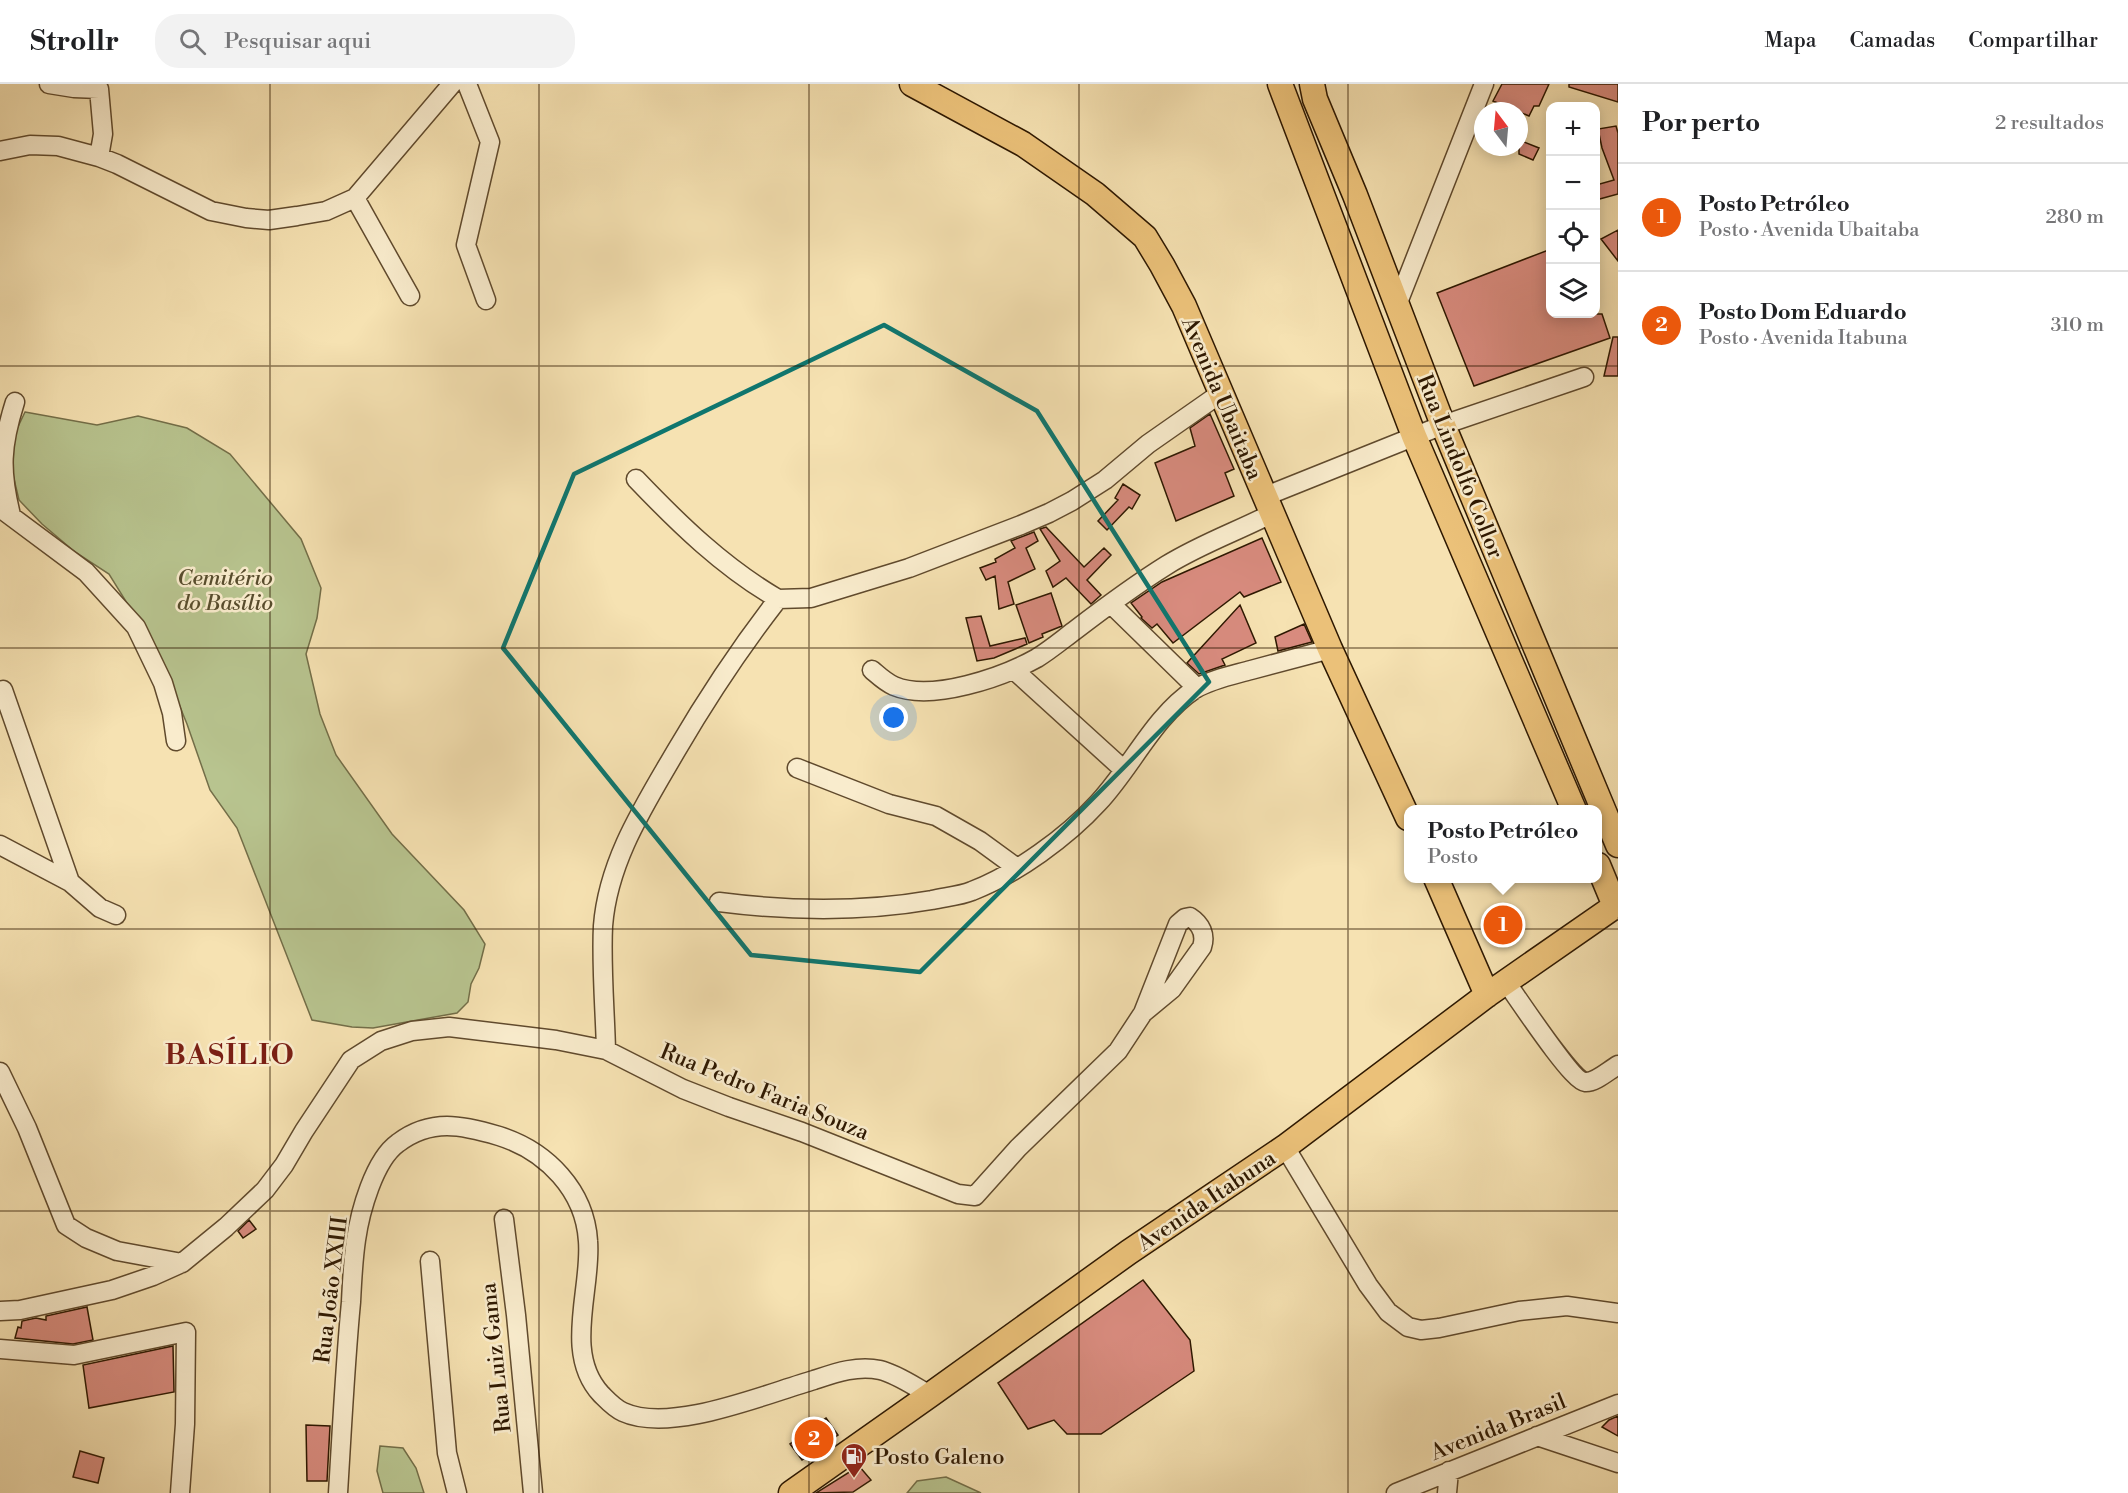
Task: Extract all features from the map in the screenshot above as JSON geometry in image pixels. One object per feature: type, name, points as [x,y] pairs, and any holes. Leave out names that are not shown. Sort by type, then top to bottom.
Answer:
[{"type":"main road","name":"Avenida Ubaitaba","points":[[912,84],[1023,144],[1095,194],[1145,237],[1184,306],[1330,649],[1404,809]]},
{"type":"main road","name":"Rua Lindolfo Collor","points":[[1280,84],[1414,436],[1572,805]]},
{"type":"main road","name":"Rua Lindolfo Collor","points":[[1312,84],[1315,99],[1443,425],[1601,805]]},
{"type":"main road","name":"Rua Lindolfo Collor","points":[[1602,807],[1618,845]]},
{"type":"main road","points":[[1602,873],[1617,905]]},
{"type":"main road","points":[[1438,883],[1497,988]]},
{"type":"main road","name":"Avenida Itabuna","points":[[791,1493],[1129,1251],[1285,1147],[1497,988],[1617,905]]},
{"type":"street","points":[[49,84],[74,88],[100,87],[103,134],[99,157]]},
{"type":"street","points":[[0,151],[30,145],[58,146],[99,157],[211,211],[269,220],[326,211],[355,198],[452,84]]},
{"type":"street","points":[[466,84],[490,142],[466,245],[486,300]]},
{"type":"street","points":[[1397,305],[1484,84]]},
{"type":"street","points":[[355,198],[386,249],[410,296]]},
{"type":"street","points":[[872,670],[895,687],[921,692],[959,687],[1014,670],[1040,656],[1169,564],[1270,504],[1414,436],[1584,377]]},
{"type":"street","points":[[636,479],[683,528],[740,576],[778,599],[811,598],[909,568],[1049,513],[1105,480],[1148,444],[1221,393]]},
{"type":"street","points":[[15,402],[1,455],[5,512],[86,572],[136,627],[163,682],[172,713],[176,741]]},
{"type":"street","points":[[606,1050],[603,926],[618,860],[629,832],[715,685],[778,599]]},
{"type":"street","points":[[1111,604],[1197,688]]},
{"type":"street","points":[[719,902],[759,907],[839,908],[909,904],[970,892],[998,880],[1038,854],[1098,803],[1166,715],[1197,688],[1226,676],[1330,649]]},
{"type":"street","points":[[1014,670],[1124,770]]},
{"type":"street","points":[[3,690],[70,882]]},
{"type":"street","points":[[797,768],[889,804],[936,816],[980,841],[1017,868]]},
{"type":"street","points":[[0,845],[70,882],[100,908],[116,915]]},
{"type":"street","points":[[1190,917],[1202,930],[1204,940],[1202,947],[1172,989],[1143,1012],[1178,924],[1190,917]]},
{"type":"street","points":[[1497,988],[1580,1081],[1592,1080],[1618,1065]]},
{"type":"street","name":"Rua Pedro Faria Souza","points":[[0,1311],[20,1310],[112,1290],[182,1263],[226,1227],[265,1190],[284,1165],[351,1060],[381,1041],[412,1030],[449,1027],[556,1040],[606,1050],[683,1089],[802,1131],[957,1194],[975,1196],[1018,1148],[1118,1051],[1143,1012]]},
{"type":"street","points":[[0,1072],[27,1128],[66,1225],[86,1238],[117,1251],[182,1263]]},
{"type":"street","name":"Rua João XXIII","points":[[338,1493],[343,1389],[356,1238],[377,1170],[396,1144],[417,1132],[434,1126],[461,1126],[503,1137],[543,1157],[558,1171],[569,1186],[581,1206],[587,1226],[589,1245],[581,1322],[586,1366],[595,1387],[613,1407],[650,1419],[664,1419],[718,1408],[852,1368],[880,1370],[930,1395]]},
{"type":"street","points":[[1285,1147],[1368,1285],[1388,1312],[1408,1327],[1439,1328],[1519,1311],[1567,1306],[1618,1313]]},
{"type":"street","name":"Rua Luiz Gama","points":[[504,1219],[516,1315],[533,1493]]},
{"type":"street","points":[[430,1261],[447,1453],[457,1493]]},
{"type":"street","points":[[0,1349],[74,1354],[186,1332],[185,1424],[180,1493]]},
{"type":"street","name":"Avenida Brasil","points":[[1396,1493],[1618,1404]]},
{"type":"street","points":[[1537,1436],[1618,1463]]},
{"type":"street","points":[[1447,1493],[1449,1472]]},
{"type":"highlighted area","points":[[884,325],[1037,411],[1209,682],[920,972],[751,955],[503,648],[574,474]]},
{"type":"green space","name":"Cemitério do Basílio","points":[[25,412],[97,425],[138,416],[187,428],[230,454],[301,539],[321,588],[317,618],[306,654],[320,714],[336,755],[392,834],[464,910],[485,944],[479,968],[471,984],[468,1002],[457,1013],[373,1028],[312,1020],[237,828],[210,790],[187,724],[158,653],[109,574],[75,552],[42,524],[19,500],[9,458],[15,433]]},
{"type":"green space","points":[[380,1446],[403,1448],[416,1468],[424,1493],[383,1493],[377,1471]]},
{"type":"green space","points":[[946,1477],[981,1493],[907,1493],[917,1481]]},
{"type":"building","points":[[1502,84],[1549,84],[1539,106],[1534,106],[1529,116],[1528,102],[1493,101]]},
{"type":"building","points":[[1569,84],[1618,84],[1618,102],[1569,87]]},
{"type":"building","points":[[1616,126],[1618,133],[1618,194],[1600,199],[1600,184],[1614,180],[1602,148],[1600,129]]},
{"type":"building","points":[[1528,144],[1539,148],[1533,160],[1524,156],[1528,156]]},
{"type":"building","points":[[1618,230],[1618,261],[1601,239]]},
{"type":"building","points":[[1546,251],[1546,318],[1600,318],[1602,314],[1610,338],[1474,386],[1437,293]]},
{"type":"building","points":[[1613,337],[1618,337],[1618,376],[1604,376]]},
{"type":"building","points":[[1210,414],[1234,469],[1225,473],[1234,496],[1176,521],[1155,463],[1195,446],[1190,428]]},
{"type":"building","points":[[1123,484],[1140,495],[1132,509],[1129,507],[1107,530],[1098,521],[1118,500],[1115,498]]},
{"type":"building","points":[[1046,527],[1084,567],[1104,548],[1111,555],[1087,580],[1101,595],[1091,604],[1066,578],[1053,587],[1046,571],[1060,561],[1040,529]]},
{"type":"building","points":[[1034,532],[1038,541],[1026,548],[1035,569],[1008,582],[1014,604],[999,609],[995,576],[986,580],[980,568],[996,562],[995,559],[1015,548],[1011,541]]},
{"type":"building","points":[[1262,538],[1281,582],[1244,597],[1240,592],[1173,643],[1157,624],[1152,628],[1141,618],[1131,603],[1162,582]]},
{"type":"building","points":[[1051,593],[1062,626],[1042,634],[1043,637],[1029,643],[1016,605]]},
{"type":"building","points":[[1240,605],[1256,643],[1222,659],[1225,665],[1199,674],[1187,663]]},
{"type":"building","points":[[981,616],[990,646],[1025,638],[1027,644],[994,658],[977,661],[966,618]]},
{"type":"building","points":[[1304,624],[1312,642],[1278,651],[1275,637]]},
{"type":"building","points":[[249,1220],[256,1229],[243,1238],[238,1231]]},
{"type":"building","points":[[1143,1280],[1190,1340],[1194,1371],[1101,1434],[1067,1434],[1054,1420],[1028,1429],[998,1383]]},
{"type":"building","points":[[87,1307],[93,1340],[73,1344],[15,1338],[22,1321],[36,1318],[46,1320],[46,1316]]},
{"type":"building","points":[[173,1346],[174,1392],[89,1408],[83,1365]]},
{"type":"building","points":[[1618,1416],[1618,1436],[1602,1427],[1609,1420]]},
{"type":"building","points":[[826,1418],[838,1435],[802,1460],[790,1444]]},
{"type":"building","points":[[306,1425],[330,1426],[327,1481],[307,1481]]},
{"type":"building","points":[[80,1451],[104,1458],[98,1483],[73,1477]]},
{"type":"building","name":"Posto Galeno","points":[[859,1466],[871,1480],[853,1492],[816,1493]]},
{"type":"place","name":"Posto Petróleo","points":[[1503,925]]},
{"type":"place","name":"Posto Dom Eduardo","points":[[814,1439]]},
{"type":"place","name":"Posto Galeno","points":[[854,1479]]},
{"type":"district","name":"BASÍLIO","points":[[230,1054]]}]
